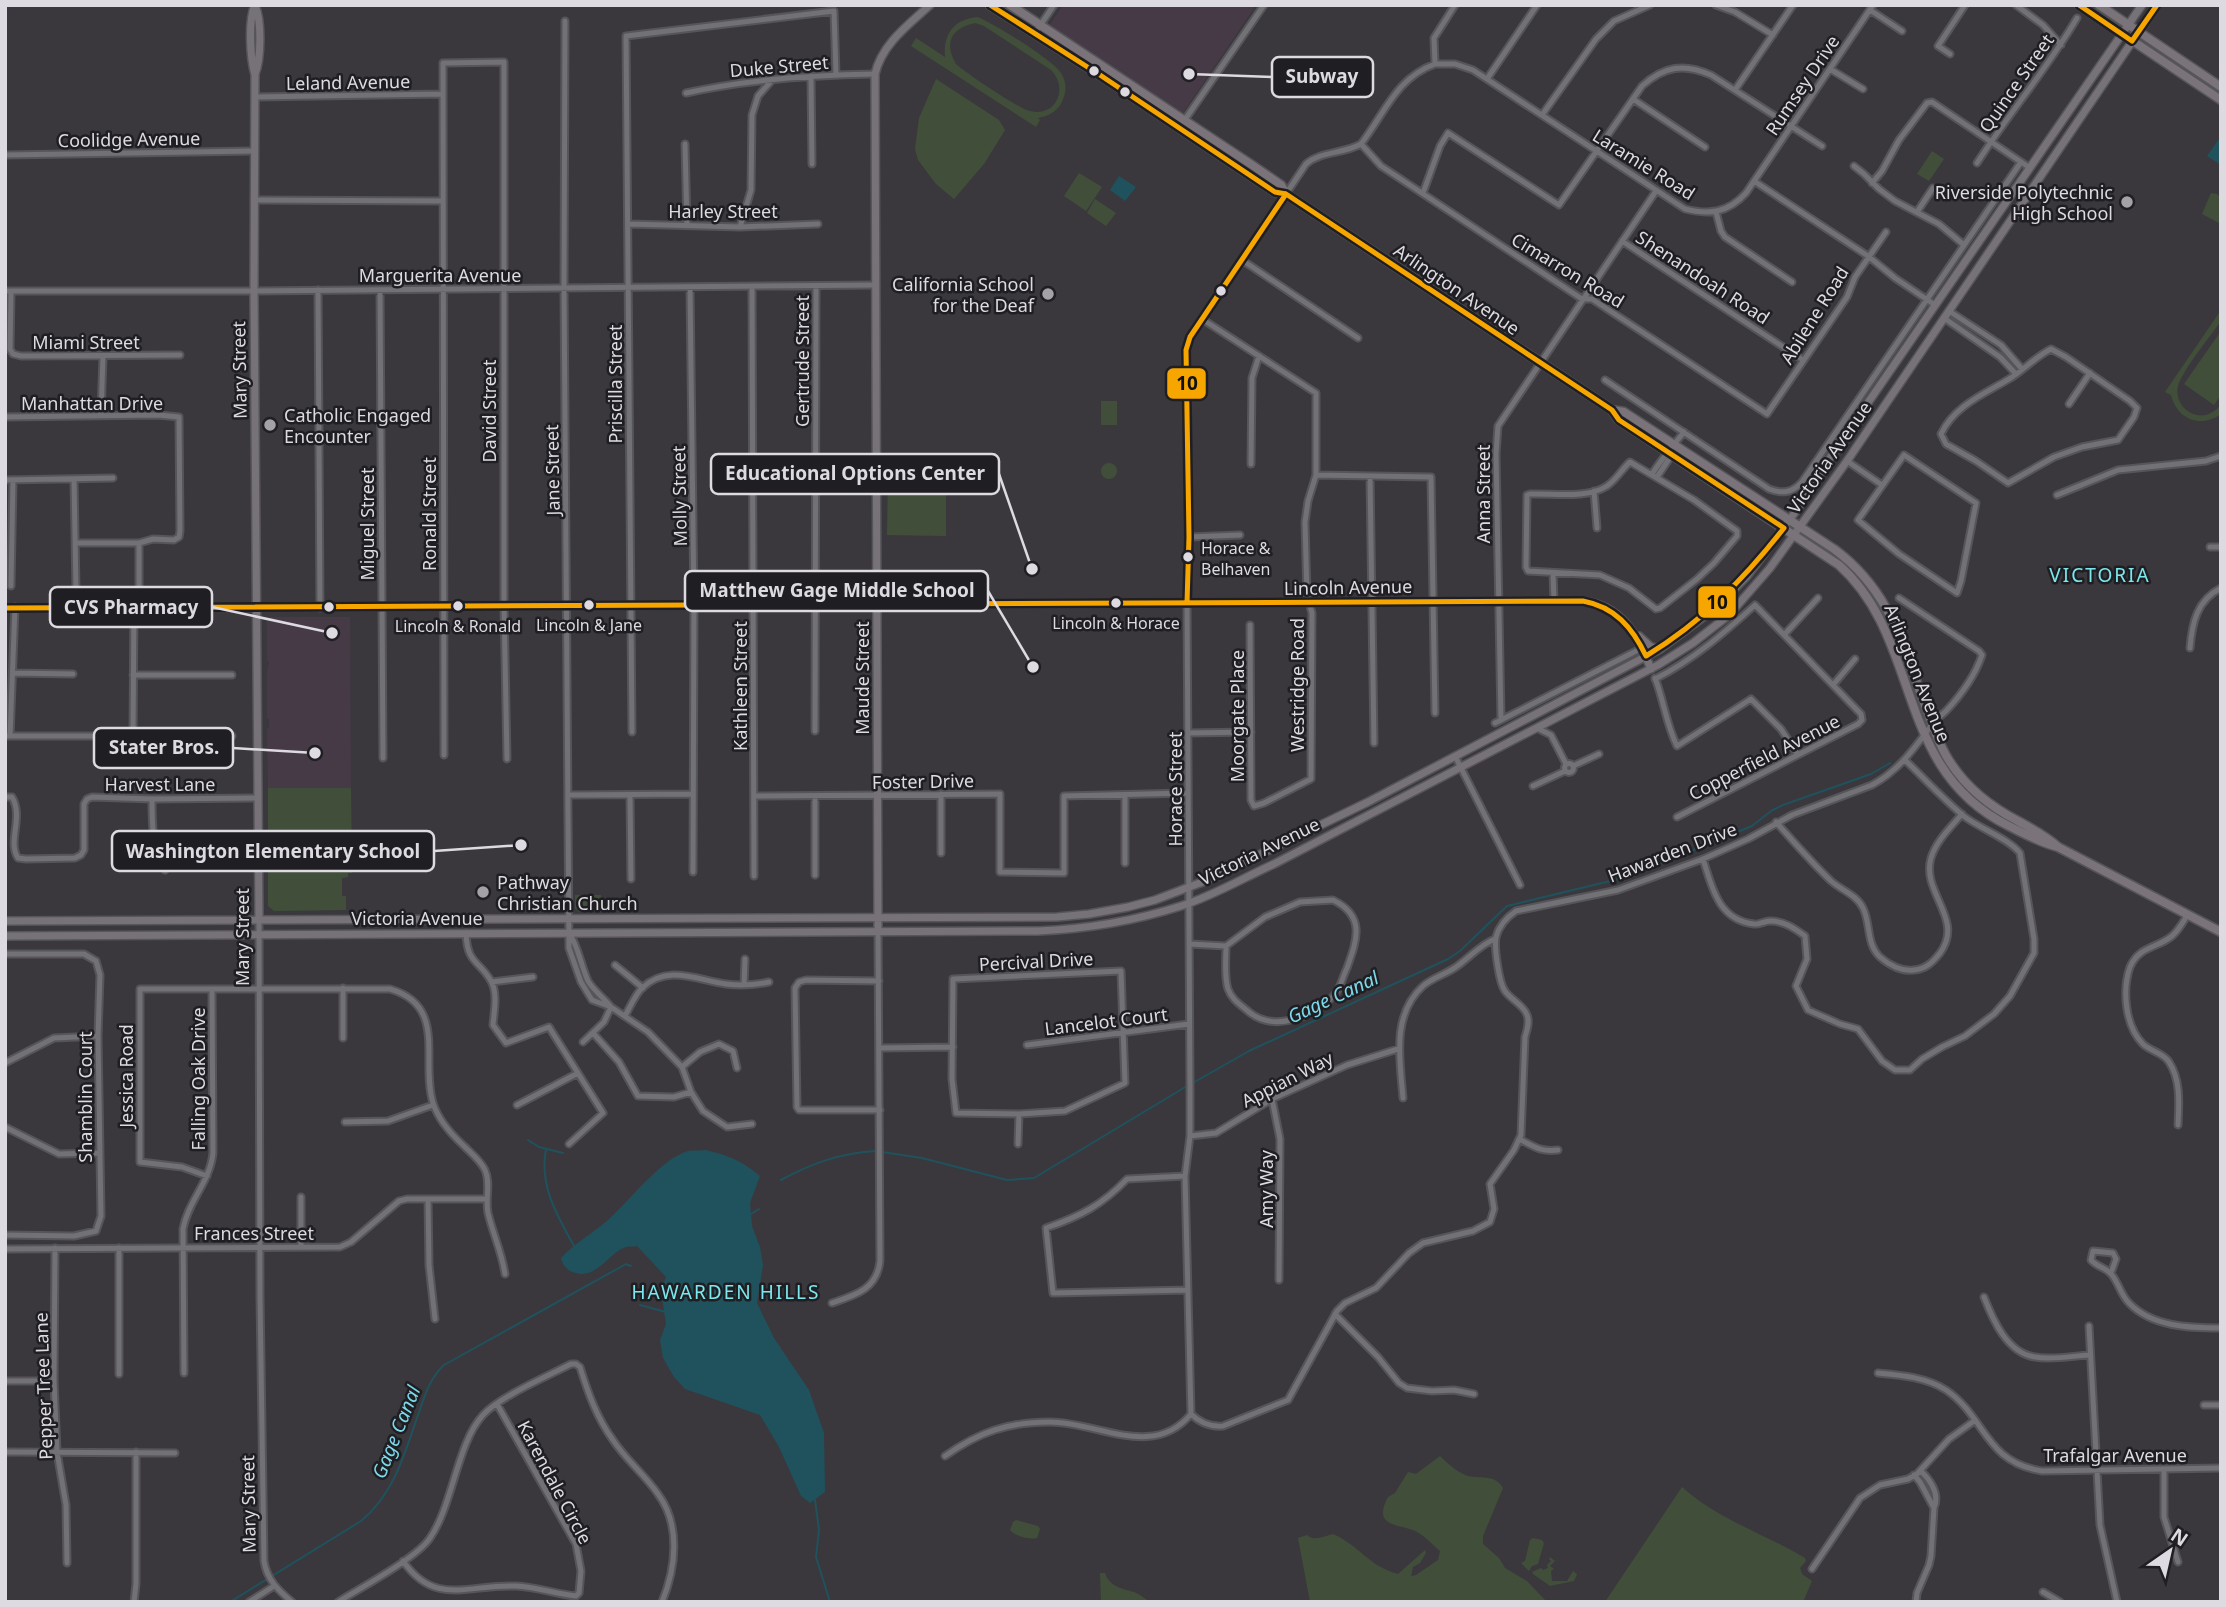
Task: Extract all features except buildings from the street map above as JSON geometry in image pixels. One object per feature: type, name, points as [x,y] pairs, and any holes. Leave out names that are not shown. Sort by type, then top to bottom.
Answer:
[{"type":"main road","name":"Maude Street","points":[[878,931],[875,74],[882,55],[899,33],[930,5]]},
{"type":"main road","name":"Arlington Avenue","points":[[990,5],[1037,29],[1281,185],[1286,194],[1612,410],[1619,420],[1672,448],[1787,524],[1846,558],[1867,579],[1888,610],[1932,725],[1949,761],[1968,785],[1998,810],[2047,837],[2058,847]]},
{"type":"main road","name":"Arlington Avenue","points":[[1010,5],[1037,29]]},
{"type":"main road","points":[[2079,5],[2221,100]]},
{"type":"main road","points":[[2099,5],[2221,87]]},
{"type":"main road","name":"Victoria Avenue","points":[[5,921],[1057,916],[1128,907],[1189,888],[1262,854],[1660,649],[1697,623],[1730,594],[1787,524],[2142,5]]},
{"type":"main road","name":"Victoria Avenue","points":[[5,936],[1075,929],[1142,917],[1189,903],[1274,864],[1651,669],[1693,643],[1728,615],[1758,583],[1847,461],[2157,5]]},
{"type":"main road","name":"Mary Street","points":[[255,6],[251,22],[252,64],[255,75],[259,920]]},
{"type":"main road","name":"Arlington Avenue","points":[[1797,530],[1854,578],[1867,595],[1877,611],[1931,751],[1945,773],[1975,805],[2013,828],[2045,844],[2058,847],[2221,932]]},
{"type":"main road","name":"Lincoln Avenue","points":[[5,608],[1583,601],[1600,605],[1621,617],[1635,634],[1651,669]]},
{"type":"main road","points":[[1635,634],[1651,647],[1660,649]]},
{"type":"street","points":[[1037,29],[1054,5]]},
{"type":"street","points":[[1182,124],[1264,5]]},
{"type":"street","points":[[1360,144],[1404,82],[1418,71],[1435,64],[1434,38],[1455,5]]},
{"type":"street","points":[[1487,79],[1537,5]]},
{"type":"street","points":[[1542,115],[1596,39],[1614,21],[1637,7],[1650,5]]},
{"type":"street","points":[[1716,5],[1735,12],[1773,35]]},
{"type":"street","points":[[1735,90],[1793,5]]},
{"type":"street","points":[[1950,54],[1938,46],[1965,5]]},
{"type":"street","points":[[2016,5],[2043,25],[2061,45]]},
{"type":"street","points":[[1872,8],[1902,31]]},
{"type":"street","name":"Rumsey Drive","points":[[1754,181],[1872,8]]},
{"type":"street","name":"Priscilla Street","points":[[632,732],[626,36],[834,11],[836,75]]},
{"type":"street","name":"Quince Street","points":[[1977,163],[2061,45],[2077,18]]},
{"type":"street","name":"Jane Street","points":[[565,21],[564,288],[571,958],[592,1000],[611,1007],[648,1032],[682,1068]]},
{"type":"street","name":"David Street","points":[[443,63],[504,62],[504,606],[507,759]]},
{"type":"street","name":"Ronald Street","points":[[443,63],[444,755]]},
{"type":"street","name":"Laramie Road","points":[[1435,64],[1464,66],[1487,79],[1685,209],[1700,213],[1716,212]]},
{"type":"street","points":[[1423,194],[1440,146],[1448,133],[1556,204],[1561,204],[1642,86],[1652,77],[1670,68],[1683,66],[1711,75],[1822,145]]},
{"type":"street","points":[[1830,69],[1863,89]]},
{"type":"street","name":"Duke Street","points":[[686,93],[718,85],[773,79],[875,74]]},
{"type":"street","points":[[811,76],[812,164]]},
{"type":"street","points":[[740,226],[751,190],[752,114],[758,96],[773,79]]},
{"type":"street","name":"Leland Avenue","points":[[255,97],[443,94]]},
{"type":"street","points":[[1633,99],[1705,147]]},
{"type":"street","points":[[1872,183],[1927,103],[1936,103],[2029,168]]},
{"type":"street","points":[[685,144],[687,225]]},
{"type":"street","name":"Cimarron Road","points":[[1360,144],[1381,166],[1423,194],[1582,299],[1592,299],[1767,414]]},
{"type":"street","name":"Horace Street","points":[[1191,1414],[1185,1176],[1190,1084],[1186,350],[1190,337],[1306,164],[1314,157],[1351,149],[1360,144]]},
{"type":"street","name":"Coolidge Avenue","points":[[5,155],[254,151]]},
{"type":"street","points":[[1605,380],[1769,489],[1778,493],[1794,489],[2021,162]]},
{"type":"street","points":[[1854,166],[1895,201],[1938,223],[1964,245]]},
{"type":"street","points":[[1792,282],[1721,232],[1716,212],[1738,201],[1754,181],[1868,256],[1936,305]]},
{"type":"street","points":[[1917,212],[1933,188]]},
{"type":"street","name":"Anna Street","points":[[1642,647],[1498,721],[1498,426],[1656,191]]},
{"type":"street","points":[[254,200],[442,201]]},
{"type":"street","name":"Harley Street","points":[[628,224],[818,224]]},
{"type":"street","name":"Abilene Road","points":[[1767,414],[1847,297],[1855,277],[1886,232]]},
{"type":"street","name":"Shenandoah Road","points":[[1622,241],[1803,360]]},
{"type":"street","points":[[1242,260],[1358,338]]},
{"type":"street","name":"Marguerita Avenue","points":[[8,291],[876,285]]},
{"type":"street","name":"Kathleen Street","points":[[752,286],[754,876]]},
{"type":"street","name":"Gertrude Street","points":[[815,731],[816,286]]},
{"type":"street","name":"Molly Street","points":[[690,287],[694,606],[693,872]]},
{"type":"street","points":[[318,290],[320,608]]},
{"type":"street","name":"Miguel Street","points":[[380,290],[383,758]]},
{"type":"street","name":"Miami Street","points":[[8,291],[10,349],[13,354],[180,355]]},
{"type":"street","points":[[1949,311],[2001,345],[2022,369]]},
{"type":"street","points":[[1944,318],[2000,357],[2016,374]]},
{"type":"street","name":"Westridge Road","points":[[1202,319],[1316,393],[1316,475],[1305,522],[1307,596],[1312,613],[1311,779],[1254,806]]},
{"type":"street","points":[[2051,349],[2130,401],[2137,408],[2134,417],[2118,440],[2082,447],[2054,457],[2008,483],[1946,444],[1941,434],[1945,424],[1975,398],[2022,369],[2051,349]]},
{"type":"street","points":[[101,415],[103,356]]},
{"type":"street","points":[[1251,464],[1252,378],[1259,356]]},
{"type":"street","points":[[2069,404],[2090,373]]},
{"type":"street","name":"Manhattan Drive","points":[[5,417],[179,417],[179,537],[174,540],[153,539],[139,542]]},
{"type":"street","points":[[1655,475],[1669,459],[1672,448],[1685,432]]},
{"type":"street","points":[[1907,455],[1976,502],[1957,593],[1899,554],[1858,520],[1882,485],[1902,457],[1907,455]]},
{"type":"street","points":[[2057,495],[2118,470],[2206,461],[2221,456]]},
{"type":"street","points":[[1847,461],[1882,485]]},
{"type":"street","points":[[1630,462],[1655,475],[1737,531],[1737,536],[1698,579],[1660,608],[1656,608],[1629,588],[1600,575],[1531,572],[1526,567],[1526,498],[1530,494],[1594,491],[1609,484],[1630,462]]},
{"type":"street","points":[[1316,475],[1430,477],[1435,713]]},
{"type":"street","points":[[1370,476],[1374,743]]},
{"type":"street","points":[[5,480],[113,478]]},
{"type":"street","points":[[74,479],[76,590]]},
{"type":"street","points":[[11,586],[13,480]]},
{"type":"street","points":[[1594,491],[1597,528]]},
{"type":"street","points":[[1189,537],[1240,535]]},
{"type":"street","points":[[76,543],[139,542],[139,591]]},
{"type":"street","points":[[2210,547],[2221,547]]},
{"type":"street","points":[[1553,573],[1554,601]]},
{"type":"street","points":[[2190,648],[2191,630],[2200,605],[2221,588]]},
{"type":"street","points":[[1784,635],[1818,598]]},
{"type":"street","name":"Hawarden Drive","points":[[1496,939],[1504,922],[1516,911],[1618,890],[1703,859],[1748,839],[1776,822],[1884,778],[1905,760],[1964,689],[1982,658],[1982,653],[1899,598]]},
{"type":"street","points":[[1655,678],[1696,655],[1755,605],[1833,685],[1855,659]]},
{"type":"street","points":[[133,735],[134,606]]},
{"type":"street","points":[[15,607],[8,736],[232,736]]},
{"type":"street","name":"Moorgate Place","points":[[1250,625],[1251,800],[1254,806]]},
{"type":"street","name":"Lincoln Avenue","points":[[1651,669],[1662,695],[1668,726],[1677,746],[1751,699],[1789,740],[1797,755]]},
{"type":"street","points":[[13,673],[73,674]]},
{"type":"street","points":[[133,675],[232,675]]},
{"type":"street","name":"Copperfield Avenue","points":[[1677,817],[1858,724],[1862,720],[1861,714],[1833,685]]},
{"type":"street","points":[[1551,735],[1555,719]]},
{"type":"street","points":[[1537,728],[1551,735],[1568,767]]},
{"type":"street","points":[[1188,733],[1251,732]]},
{"type":"street","points":[[1533,786],[1599,754]]},
{"type":"street","points":[[1455,756],[1520,885]]},
{"type":"street","points":[[1703,859],[1718,903],[1737,919],[1755,924],[1770,921],[1790,925],[1805,936],[1807,960],[1796,986],[1808,1010],[1858,1029],[1882,1061],[1895,1070],[1910,1070],[1922,1059],[1965,1036],[1994,1014],[2010,996],[2034,953],[2034,939],[2020,853],[1962,814],[1905,760]]},
{"type":"street","name":"Foster Drive","points":[[754,796],[1000,794],[1000,872],[1064,873],[1064,796],[1188,793]]},
{"type":"street","points":[[568,795],[693,794]]},
{"type":"street","points":[[941,794],[941,853]]},
{"type":"street","points":[[630,795],[631,878]]},
{"type":"street","points":[[1125,795],[1125,863]]},
{"type":"street","points":[[815,796],[816,875]]},
{"type":"street","name":"Harvest Lane","points":[[5,797],[12,797],[18,806],[14,852],[18,858],[26,859],[75,858],[81,855],[84,850],[84,804],[92,797],[258,798]]},
{"type":"street","points":[[152,799],[152,832],[165,870]]},
{"type":"street","points":[[1776,822],[1818,868],[1863,906],[1872,947],[1878,956],[1907,971],[1918,970],[1931,964],[1947,944],[1949,926],[1930,878],[1931,858],[1938,844],[1962,814]]},
{"type":"street","points":[[1190,944],[1226,946],[1265,918],[1300,902],[1333,900],[1346,906],[1358,928],[1356,942],[1338,991],[1310,1013],[1290,1021],[1270,1022],[1255,1017],[1232,998],[1227,986],[1226,946]]},
{"type":"street","points":[[2178,1125],[2178,1088],[2172,1066],[2167,1058],[2143,1044],[2133,1030],[2129,1021],[2126,993],[2131,965],[2150,946],[2175,934],[2188,914]]},
{"type":"street","name":"Mary Street","points":[[259,920],[264,1561],[273,1584]]},
{"type":"street","name":"Maude Street","points":[[832,1303],[866,1290],[879,1272],[878,931]]},
{"type":"street","points":[[466,933],[468,951],[473,961],[492,982],[495,1006],[493,1025],[506,1043],[550,1027],[603,1113],[569,1144]]},
{"type":"street","points":[[945,1456],[995,1428],[1022,1423],[1052,1422],[1085,1426],[1128,1437],[1148,1438],[1169,1431],[1191,1414],[1211,1426],[1223,1426],[1288,1401],[1335,1314],[1345,1303],[1376,1288],[1409,1253],[1423,1243],[1474,1231],[1490,1222],[1493,1209],[1490,1184],[1519,1139],[1525,1037],[1529,1021],[1524,1009],[1501,985],[1496,939],[1488,942],[1454,969],[1424,985],[1410,1002],[1402,1021],[1398,1049],[1403,1098]]},
{"type":"street","name":"Shamblin Court","points":[[5,954],[84,954],[96,961],[100,975],[98,1036],[101,1216],[96,1231],[74,1236],[5,1235]]},
{"type":"street","points":[[744,985],[745,959]]},
{"type":"street","points":[[615,965],[643,988]]},
{"type":"street","name":"Percival Drive","points":[[953,1046],[953,979],[1121,971],[1124,1034]]},
{"type":"street","points":[[625,1016],[643,988],[658,978],[681,974],[726,984],[769,982]]},
{"type":"street","points":[[492,982],[533,977]]},
{"type":"street","points":[[879,981],[799,982],[795,988],[799,1110],[880,1110]]},
{"type":"street","points":[[343,988],[343,1038]]},
{"type":"street","name":"Jessica Road","points":[[207,1176],[182,1167],[140,1162],[141,989],[212,989]]},
{"type":"street","points":[[212,989],[390,989],[402,992],[419,1006],[428,1027],[429,1085],[433,1105],[444,1124],[485,1170],[486,1199],[503,1256],[505,1275]]},
{"type":"street","name":"Falling Oak Drive","points":[[184,1373],[183,1229],[188,1210],[211,1166],[213,1153],[212,989]]},
{"type":"street","points":[[583,1042],[604,1021],[611,1007]]},
{"type":"street","name":"Lancelot Court","points":[[1027,1045],[1189,1024]]},
{"type":"street","points":[[593,1033],[620,1062],[638,1096],[674,1097],[691,1092]]},
{"type":"street","points":[[880,1048],[953,1046],[952,1079],[956,1113],[1019,1114],[1065,1111],[1125,1083],[1124,1034]]},
{"type":"street","points":[[5,1063],[54,1038],[98,1036]]},
{"type":"street","points":[[737,1068],[733,1051],[719,1044],[700,1052],[682,1068],[691,1092],[703,1111],[727,1128],[752,1124]]},
{"type":"street","name":"Appian Way","points":[[1189,1136],[1216,1133],[1272,1099],[1347,1065],[1398,1049]]},
{"type":"street","points":[[517,1105],[578,1073]]},
{"type":"street","name":"Amy Way","points":[[1272,1099],[1280,1139],[1279,1280]]},
{"type":"street","points":[[345,1122],[388,1121],[433,1105]]},
{"type":"street","points":[[1018,1144],[1019,1114]]},
{"type":"street","points":[[5,1127],[59,1154],[99,1153]]},
{"type":"street","points":[[1519,1139],[1545,1152],[1558,1150]]},
{"type":"street","points":[[1185,1176],[1128,1178],[1109,1198],[1081,1216],[1046,1228],[1054,1293],[1188,1290]]},
{"type":"street","points":[[301,1197],[301,1247]]},
{"type":"street","points":[[429,1199],[429,1265],[435,1319]]},
{"type":"street","name":"Frances Street","points":[[5,1249],[340,1247],[351,1242],[399,1201],[486,1199]]},
{"type":"street","name":"Pepper Tree Lane","points":[[55,1248],[54,1381],[57,1452],[66,1505],[67,1563]]},
{"type":"street","points":[[119,1374],[120,1248]]},
{"type":"street","points":[[2111,1272],[2116,1259],[2113,1253],[2093,1251],[2091,1260],[2095,1265],[2111,1272],[2123,1296],[2149,1317],[2167,1323],[2221,1328]]},
{"type":"street","points":[[1984,1297],[1999,1329],[2020,1352],[2045,1358],[2090,1355]]},
{"type":"street","points":[[1335,1314],[1378,1357],[1399,1383],[1407,1388],[1454,1390],[1474,1394]]},
{"type":"street","points":[[2089,1326],[2100,1525],[2117,1601],[2109,1602]]},
{"type":"street","points":[[338,1602],[403,1561],[430,1539],[470,1434],[484,1413],[571,1364],[576,1364],[580,1367],[591,1401],[606,1431],[658,1493],[670,1517],[674,1547],[671,1574],[662,1602]]},
{"type":"street","name":"Trafalgar Avenue","points":[[1878,1373],[1900,1374],[1934,1383],[1947,1390],[1960,1402],[1994,1447],[2009,1461],[2021,1466],[2042,1471],[2221,1468]]},
{"type":"street","points":[[5,1381],[54,1381]]},
{"type":"street","name":"Karendale Circle","points":[[403,1561],[421,1583],[432,1590],[447,1593],[514,1586],[535,1587],[576,1596],[579,1593],[581,1571],[576,1544],[497,1404]]},
{"type":"street","points":[[2204,1405],[2221,1405]]},
{"type":"street","points":[[1186,1420],[1189,1424],[1197,1420]]},
{"type":"street","points":[[1812,1569],[1860,1498],[1880,1485],[1921,1471],[1940,1448],[1974,1421]]},
{"type":"street","points":[[5,1452],[175,1453]]},
{"type":"street","points":[[134,1602],[136,1452]]},
{"type":"street","points":[[2164,1470],[2164,1517],[2178,1562]]},
{"type":"street","points":[[1916,1602],[1917,1592],[1931,1556],[1936,1502],[1935,1491],[1921,1471]]},
{"type":"street","points":[[1914,1475],[1934,1508]]},
{"type":"street","points":[[249,1602],[273,1584],[292,1602]]},
{"type":"street","points":[[2043,1592],[2060,1602]]},
{"type":"shaded area","points":[[1063,5],[1256,5],[1183,113],[1049,26]]},
{"type":"shaded area","points":[[270,617],[350,617],[351,788],[268,788],[267,621]]},
{"type":"green space","points":[[978,17],[1009,34],[1046,59],[1061,73],[1065,89],[1061,103],[1053,112],[1038,118],[1040,120],[1036,127],[911,46],[916,38],[945,57],[948,35],[956,24]],"holes":[[[975,23],[984,26],[1051,70],[1059,85],[1059,93],[1053,106],[1039,112],[1024,109],[956,64],[950,49],[955,32]]]},
{"type":"green space","points":[[936,79],[999,120],[1005,130],[984,164],[954,199],[936,184],[918,160],[915,149],[919,118]]},
{"type":"green space","points":[[1932,151],[1944,159],[1929,181],[1917,174]]},
{"type":"green space","points":[[1079,173],[1102,187],[1086,211],[1064,196]]},
{"type":"green space","points":[[2211,193],[2221,198],[2219,223],[2202,214]]},
{"type":"green space","points":[[1095,199],[1116,213],[1106,226],[1087,213]]},
{"type":"green space","points":[[2221,310],[2221,321],[2178,386],[2181,404],[2192,413],[2207,415],[2221,405],[2221,414],[2198,421],[2184,416],[2171,395],[2165,392]]},
{"type":"green space","points":[[2221,331],[2221,395],[2214,405],[2184,384]]},
{"type":"green space","points":[[1101,401],[1117,401],[1117,425],[1101,425]]},
{"type":"green space","points":[[1109,463],[1115,465],[1115,477],[1109,479],[1103,477],[1101,471],[1103,465]]},
{"type":"green space","points":[[888,471],[943,472],[946,476],[946,536],[887,535]]},
{"type":"green space","points":[[268,788],[351,788],[352,873],[342,878],[342,896],[346,896],[346,910],[274,911],[268,906]]},
{"type":"green space","points":[[575,895],[601,895],[602,902],[615,906],[615,912],[579,912],[575,908]]},
{"type":"green space","points":[[1440,1456],[1464,1475],[1492,1479],[1503,1488],[1483,1536],[1483,1544],[1499,1558],[1505,1568],[1527,1581],[1547,1602],[1310,1602],[1298,1538],[1307,1535],[1316,1538],[1333,1534],[1379,1566],[1398,1574],[1425,1550],[1420,1563],[1413,1567],[1411,1576],[1438,1560],[1440,1551],[1426,1538],[1410,1529],[1390,1523],[1383,1515],[1388,1497],[1395,1493],[1408,1472],[1416,1474]]},
{"type":"green space","points":[[1682,1487],[1711,1509],[1805,1558],[1806,1561],[1800,1568],[1802,1574],[1812,1581],[1803,1602],[1605,1602]]},
{"type":"green space","points":[[1016,1520],[1038,1526],[1040,1529],[1037,1538],[1023,1537],[1012,1532],[1010,1530]]},
{"type":"green space","points":[[1533,1538],[1544,1543],[1538,1564],[1532,1566],[1529,1571],[1521,1563],[1525,1561],[1530,1540]]},
{"type":"green space","points":[[1550,1557],[1555,1561],[1550,1566],[1554,1569],[1551,1571],[1552,1581],[1567,1581],[1573,1571],[1577,1574],[1574,1581],[1550,1586],[1533,1574],[1532,1572],[1541,1568],[1548,1568]]},
{"type":"green space","points":[[1100,1573],[1105,1573],[1116,1586],[1136,1593],[1150,1602],[1101,1602]]},
{"type":"water","points":[[2221,136],[2221,165],[2207,156]]},
{"type":"water","points":[[1119,176],[1136,187],[1125,201],[1110,190]]},
{"type":"water","points":[[705,1150],[734,1159],[760,1176],[750,1203],[752,1226],[763,1265],[757,1303],[774,1338],[809,1390],[824,1433],[825,1492],[810,1503],[801,1496],[779,1447],[760,1415],[685,1389],[674,1377],[663,1358],[660,1340],[666,1324],[661,1291],[666,1277],[637,1246],[620,1250],[596,1269],[583,1274],[570,1271],[561,1258],[608,1220],[667,1162],[688,1151]]},
{"type":"waterway","name":"Gage Canal","points":[[1191,1084],[1249,1051],[1448,959],[1507,906],[1627,877],[1752,826],[1783,805],[1871,774],[1890,763]]},
{"type":"waterway","name":"Gage Canal","points":[[882,1152],[922,1158],[1007,1180],[1034,1178],[1187,1086]]},
{"type":"waterway","points":[[528,1140],[539,1147],[563,1153]]},
{"type":"waterway","points":[[546,1149],[544,1163],[547,1188],[574,1246]]},
{"type":"waterway","name":"Gage Canal","points":[[781,1180],[827,1160],[876,1151]]},
{"type":"waterway","points":[[751,1214],[759,1209]]},
{"type":"waterway","name":"Gage Canal","points":[[230,1602],[361,1521],[373,1510],[391,1485],[428,1387],[444,1365],[626,1264],[631,1266]]},
{"type":"waterway","points":[[640,1305],[666,1312]]},
{"type":"waterway","points":[[815,1500],[819,1530],[816,1557],[830,1602]]},
{"type":"transit line","name":"10","points":[[5,608],[1583,601],[1613,613],[1635,636],[1646,656],[1704,614],[1753,565],[1784,528],[1619,420],[1612,410],[1286,194],[1275,192],[990,5]]},
{"type":"transit line","name":"10","points":[[2079,5],[2132,41],[2157,5]]},
{"type":"transit line","name":"10","points":[[1187,603],[1189,537],[1186,350],[1190,337],[1286,194]]},
{"type":"place","name":"Subway","points":[[1189,74]]},
{"type":"place","name":"Riverside Polytechnic High School","points":[[2127,202]]},
{"type":"place","name":"California School for the Deaf","points":[[1048,294]]},
{"type":"place","name":"Catholic Engaged Encounter","points":[[270,425]]},
{"type":"place","name":"Horace & Belhaven","points":[[1188,557]]},
{"type":"place","name":"Educational Options Center","points":[[1032,569]]},
{"type":"place","name":"Lincoln & Horace","points":[[1116,603]]},
{"type":"place","name":"Lincoln & Jane","points":[[589,605]]},
{"type":"place","name":"Lincoln & Ronald","points":[[458,606]]},
{"type":"place","name":"CVS Pharmacy","points":[[332,633]]},
{"type":"place","name":"Matthew Gage Middle School","points":[[1033,667]]},
{"type":"place","name":"Stater Bros.","points":[[315,753]]},
{"type":"place","name":"Washington Elementary School","points":[[521,845]]},
{"type":"place","name":"Pathway Christian Church","points":[[483,892]]},
{"type":"district","name":"VICTORIA","points":[[2100,575]]},
{"type":"district","name":"HAWARDEN HILLS","points":[[726,1292]]}]
